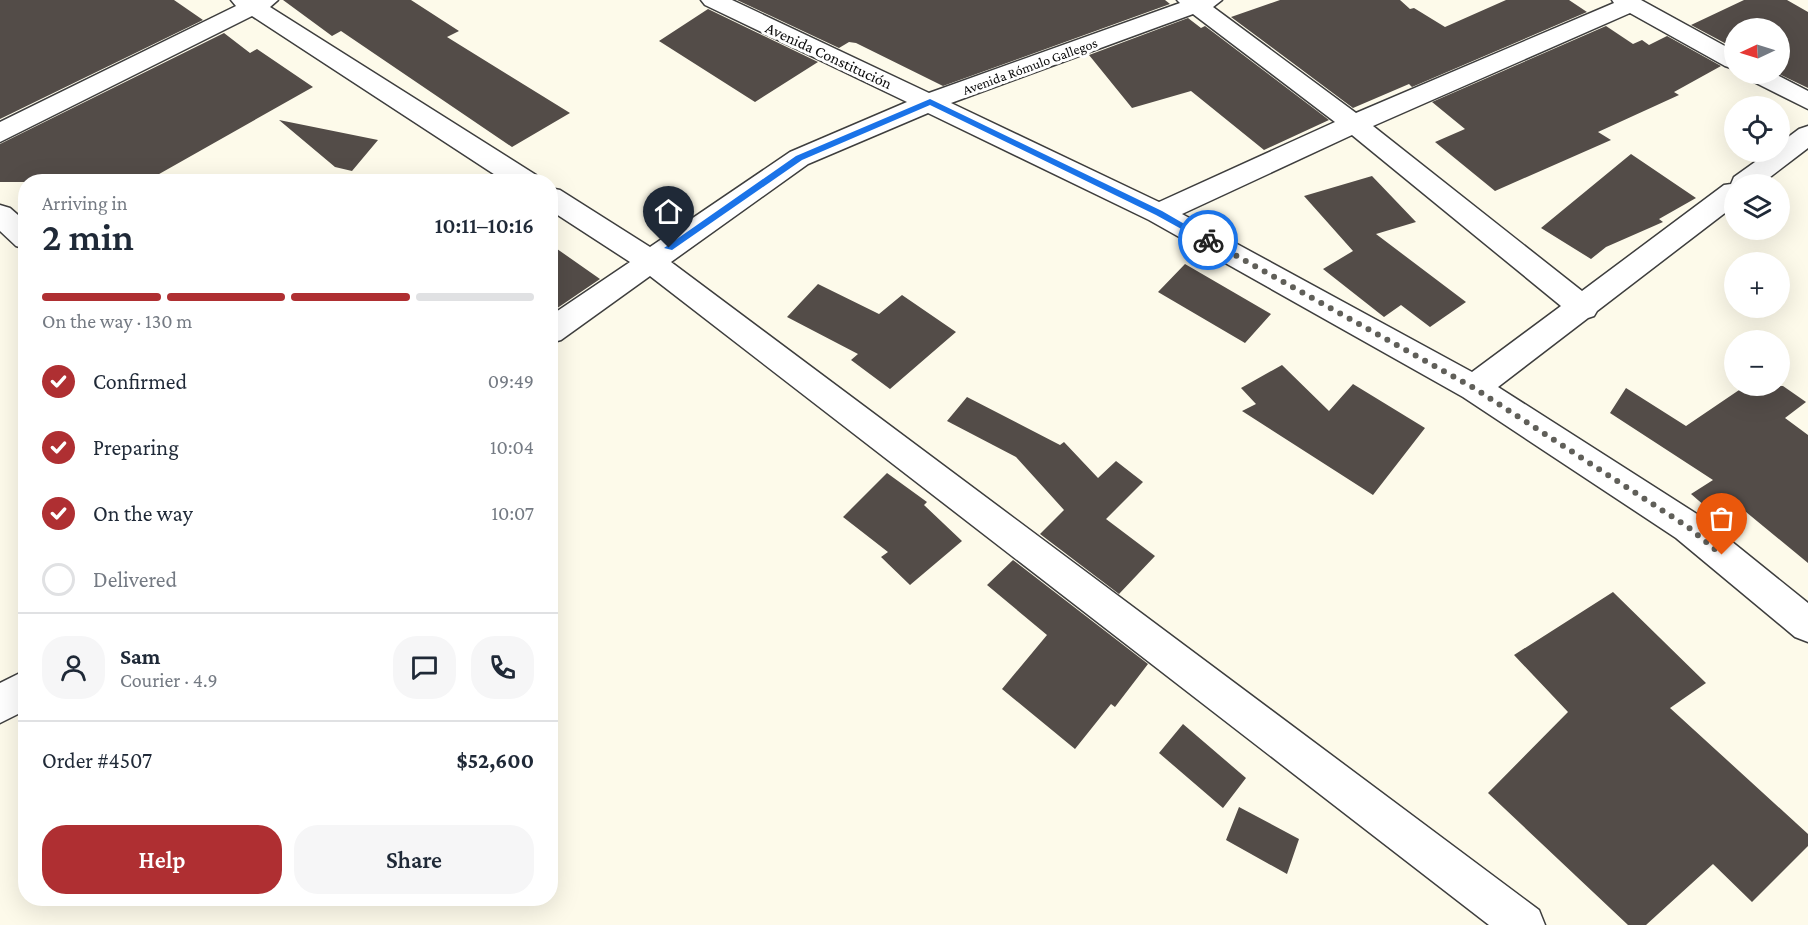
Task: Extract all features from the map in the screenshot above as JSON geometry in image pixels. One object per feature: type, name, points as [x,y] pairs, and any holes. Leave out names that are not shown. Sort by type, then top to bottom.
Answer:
[{"type":"street","name":"Avenida Constitución","points":[[713,0],[1159,213],[1474,388],[1688,527],[1808,625]]},
{"type":"street","points":[[0,133],[254,2],[514,174]]},
{"type":"street","name":"Avenida Rómulo Gallegos","points":[[558,326],[799,158],[930,102],[1198,2]]},
{"type":"street","points":[[1198,2],[1584,308]]},
{"type":"street","points":[[1159,213],[1628,2],[1724,55]]},
{"type":"street","points":[[1776,84],[1808,101]]},
{"type":"street","points":[[1757,174],[1808,135]]},
{"type":"street","points":[[1474,388],[1584,308],[1724,200]]},
{"type":"street","points":[[558,202],[650,261],[1524,925]]},
{"type":"street","points":[[0,215],[18,232]]},
{"type":"street","points":[[0,704],[18,693]]},
{"type":"building","points":[[0,0],[174,0],[203,20],[0,119]]},
{"type":"building","points":[[283,0],[411,0],[459,31],[447,37],[570,113],[512,147],[341,31],[332,36]]},
{"type":"building","points":[[737,0],[1165,0],[1170,4],[943,86],[856,43],[849,42],[839,48]]},
{"type":"building","points":[[1280,0],[1400,0],[1410,9],[1414,8],[1445,27],[1506,0],[1569,0],[1587,12],[1412,87],[1409,84],[1353,108],[1231,17]]},
{"type":"building","points":[[1744,0],[1787,0],[1808,12],[1808,88],[1790,79],[1790,18],[1724,18],[1724,43],[1691,25]]},
{"type":"building","points":[[708,9],[818,62],[755,102],[659,41]]},
{"type":"building","points":[[1188,18],[1201,28],[1205,26],[1329,120],[1264,150],[1191,91],[1132,108],[1089,55]]},
{"type":"building","points":[[1606,26],[1633,44],[1642,40],[1649,45],[1667,36],[1721,66],[1674,92],[1679,95],[1598,132],[1611,140],[1495,191],[1435,142],[1465,129],[1432,102]]},
{"type":"building","points":[[224,33],[250,53],[257,49],[313,87],[159,174],[18,174],[18,182],[0,182],[0,144]]},
{"type":"building","points":[[279,120],[378,140],[352,171],[335,167]]},
{"type":"building","points":[[1631,154],[1696,198],[1659,219],[1663,222],[1606,247],[1591,259],[1541,228]]},
{"type":"building","points":[[1372,176],[1416,222],[1376,234],[1466,302],[1430,327],[1401,305],[1384,317],[1323,269],[1353,251],[1304,196]]},
{"type":"building","points":[[558,250],[600,279],[558,308]]},
{"type":"building","points":[[1185,264],[1271,314],[1245,343],[1158,292]]},
{"type":"building","points":[[818,284],[879,314],[902,295],[956,332],[890,389],[851,360],[858,354],[787,317]]},
{"type":"building","points":[[1282,365],[1329,411],[1353,384],[1425,428],[1373,495],[1242,411],[1256,404],[1241,388]]},
{"type":"building","points":[[1626,388],[1686,426],[1730,396],[1790,396],[1790,391],[1806,402],[1785,418],[1808,435],[1808,563],[1746,512],[1727,525],[1691,494],[1713,480],[1610,413]]},
{"type":"building","points":[[967,397],[1060,445],[1064,442],[1098,478],[1116,461],[1143,482],[1106,519],[1155,556],[1119,594],[1040,534],[1064,510],[1016,457],[947,421]]},
{"type":"building","points":[[887,473],[927,502],[924,505],[962,541],[910,585],[881,557],[888,552],[843,517]]},
{"type":"building","points":[[1013,560],[1148,664],[1115,707],[1111,704],[1075,749],[1002,689],[1047,635],[987,585]]},
{"type":"building","points":[[1613,592],[1706,683],[1670,708],[1808,834],[1808,846],[1752,902],[1713,864],[1646,925],[1628,925],[1488,793],[1568,712],[1514,655]]},
{"type":"building","points":[[1183,724],[1246,778],[1223,808],[1159,753]]},
{"type":"building","points":[[1239,807],[1299,839],[1287,874],[1226,840]]},
{"type":"way so far","points":[[1208,240],[1474,388],[1688,527],[1722,555]]},
{"type":"route","points":[[669,248],[799,158],[930,102],[1159,213],[1208,240]]}]
